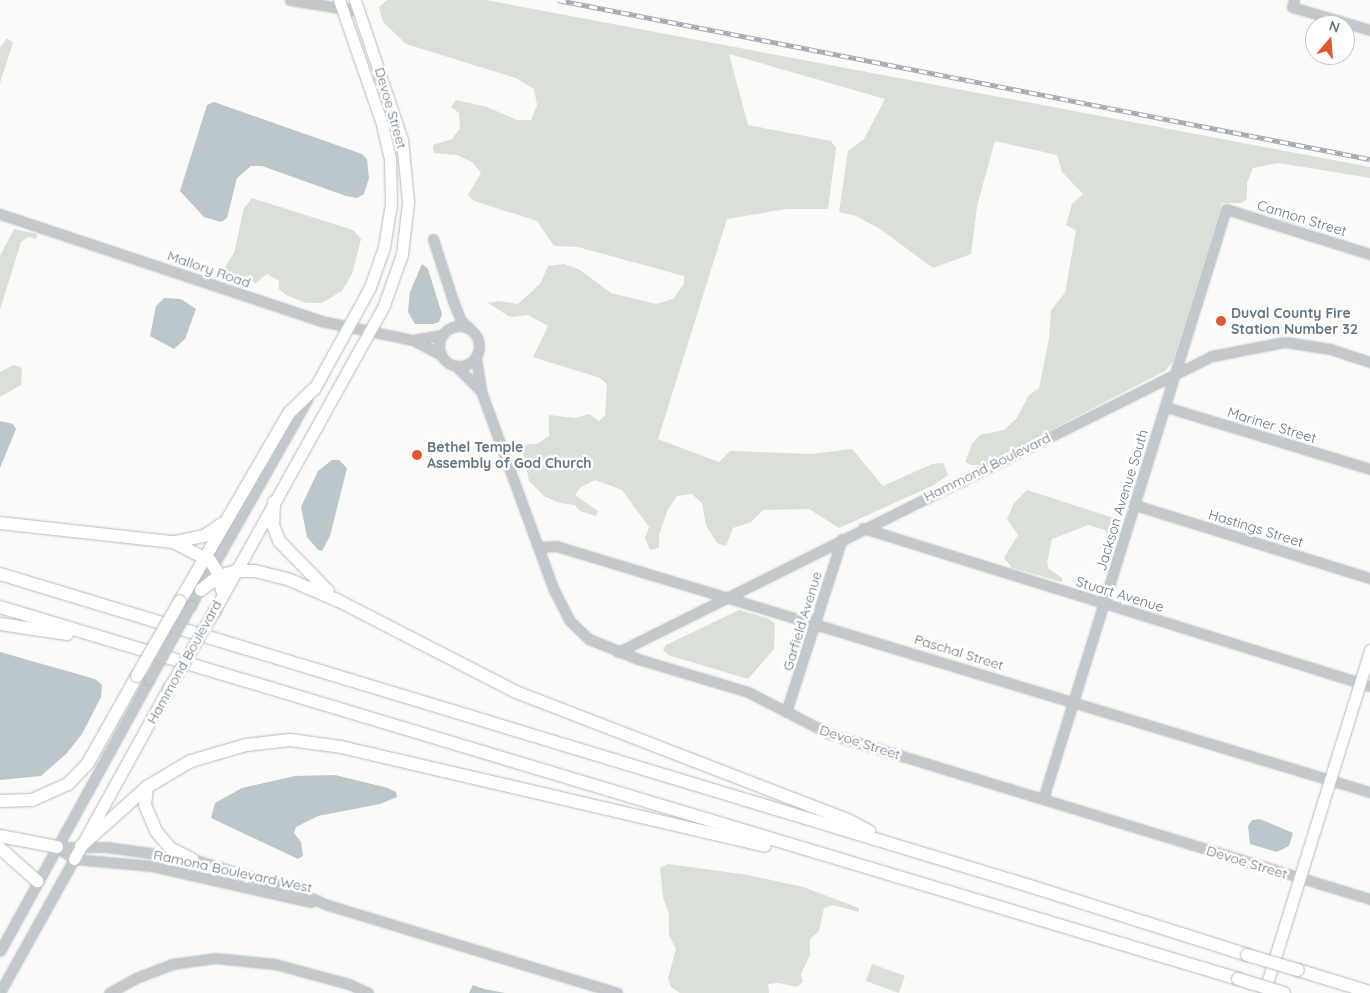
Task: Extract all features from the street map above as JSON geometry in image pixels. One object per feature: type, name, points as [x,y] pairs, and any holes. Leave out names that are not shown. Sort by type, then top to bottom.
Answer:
[{"type":"highway","points":[[201,590],[213,566],[227,520],[289,413],[314,389]]},
{"type":"highway","points":[[274,502],[273,525],[283,546],[340,601]]},
{"type":"highway","points":[[0,523],[172,542],[204,536],[227,520]]},
{"type":"highway","points":[[172,542],[213,566],[236,571],[273,574],[340,601],[516,692],[848,820],[896,845]]},
{"type":"highway","points":[[213,566],[224,592]]},
{"type":"highway","points":[[0,800],[32,800],[68,784],[88,763],[143,678],[186,603],[213,566]]},
{"type":"highway","points":[[0,574],[896,845],[1370,992]]},
{"type":"highway","points":[[0,606],[874,872],[1284,993]]},
{"type":"highway","points":[[0,624],[18,624],[123,644]]},
{"type":"highway","points":[[82,846],[148,787],[191,761],[228,749],[270,741],[318,742],[874,872]]},
{"type":"highway","points":[[148,787],[145,805],[156,831],[170,848],[192,859]]},
{"type":"highway","points":[[0,836],[57,847]]},
{"type":"highway","points":[[0,848],[37,881]]},
{"type":"main road","name":"Devoe Street","points":[[355,0],[402,140],[408,202],[402,254],[384,305],[370,332]]},
{"type":"main road","name":"Devoe Street","points":[[340,5],[381,122],[390,159],[392,182],[384,247],[370,287],[349,328]]},
{"type":"main road","points":[[314,389],[349,328]]},
{"type":"main road","name":"Hammond Boulevard","points":[[74,859],[370,332]]},
{"type":"main road","points":[[1264,993],[1331,781],[1365,684],[1370,650]]},
{"type":"street","points":[[290,0],[340,5],[359,12]]},
{"type":"street","points":[[1293,3],[1370,30]]},
{"type":"street","name":"Cannon Street","points":[[1226,209],[1370,254]]},
{"type":"street","name":"Jackson Avenue South","points":[[1042,799],[1177,373],[1226,209]]},
{"type":"street","name":"Mallory Road","points":[[0,214],[349,328],[413,340],[441,355]]},
{"type":"street","points":[[433,239],[452,302],[461,321],[469,328],[479,342],[476,358],[468,365],[457,367],[448,363],[441,355],[439,345],[442,335],[450,328],[469,328]]},
{"type":"street","points":[[450,328],[452,302]]},
{"type":"street","name":"Mallory Road","points":[[413,340],[442,335]]},
{"type":"street","name":"Hammond Boulevard","points":[[618,652],[863,528],[1212,356],[1270,342],[1310,344],[1370,362]]},
{"type":"street","name":"Devoe Street","points":[[476,358],[481,391],[539,547],[569,620],[590,639],[618,652],[748,692],[830,734],[1370,899]]},
{"type":"street","name":"Devoe Street","points":[[457,367],[481,391]]},
{"type":"street","points":[[213,566],[314,389]]},
{"type":"street","name":"Mariner Street","points":[[1166,407],[1370,469]]},
{"type":"street","name":"Hastings Street","points":[[1135,505],[1370,578]]},
{"type":"street","name":"Stuart Avenue","points":[[863,528],[1365,684]]},
{"type":"street","name":"Garfield Avenue","points":[[786,712],[842,539]]},
{"type":"street","name":"Paschal Street","points":[[539,547],[556,546],[1370,792]]},
{"type":"street","name":"Hammond Boulevard","points":[[186,603],[201,590]]},
{"type":"street","name":"Hammond Boulevard","points":[[0,951],[57,847],[143,678]]},
{"type":"street","name":"Ramona Boulevard West","points":[[57,847],[82,846],[192,859],[284,886],[328,905]]},
{"type":"street","points":[[57,847],[74,859]]},
{"type":"street","name":"Hammond Boulevard","points":[[0,992],[74,859]]},
{"type":"street","name":"Ramona Boulevard West","points":[[74,859],[152,866],[328,905],[617,993]]},
{"type":"street","points":[[110,993],[136,978],[172,964],[227,958],[275,964],[349,984],[368,993]]},
{"type":"shaded area","points":[[387,0],[486,0],[1370,167],[1370,178],[1279,163],[1253,168],[1247,183],[1247,199],[1242,203],[1222,203],[1173,361],[1165,371],[983,465],[971,465],[965,462],[972,444],[980,435],[1004,430],[1016,419],[1029,395],[1039,388],[1049,339],[1051,310],[1065,293],[1076,230],[1066,225],[1072,204],[1083,194],[1062,172],[1057,155],[995,141],[977,206],[971,254],[933,268],[880,229],[856,216],[839,212],[848,151],[864,139],[885,99],[729,54],[748,125],[831,141],[836,148],[828,209],[786,209],[727,219],[658,439],[719,462],[730,451],[811,454],[852,449],[883,486],[932,464],[943,463],[948,475],[934,485],[839,528],[809,509],[763,510],[751,522],[733,528],[726,546],[717,543],[706,525],[702,503],[692,494],[677,496],[668,509],[659,535],[659,548],[650,550],[645,538],[649,527],[622,490],[595,480],[581,487],[575,495],[598,511],[596,516],[580,511],[575,505],[560,503],[544,496],[529,481],[521,444],[537,444],[549,436],[549,415],[575,418],[589,414],[599,421],[605,416],[607,384],[600,378],[533,357],[548,326],[528,315],[510,317],[488,303],[498,301],[518,304],[540,284],[548,266],[564,264],[580,270],[611,293],[656,304],[673,299],[684,284],[684,276],[578,247],[554,246],[537,221],[474,201],[468,195],[481,173],[472,162],[457,155],[434,153],[433,145],[452,139],[460,128],[459,113],[451,107],[456,100],[487,107],[517,120],[531,120],[537,105],[534,89],[516,78],[406,44],[383,22],[379,7]]},
{"type":"shaded area","points":[[7,38],[13,43],[0,83],[0,48]]},
{"type":"shaded area","points":[[214,102],[362,154],[367,159],[369,178],[364,194],[357,198],[346,196],[262,166],[251,166],[237,178],[227,218],[221,222],[204,217],[180,191],[207,105]]},
{"type":"shaded area","points":[[252,198],[353,230],[361,239],[352,274],[342,291],[322,303],[306,303],[286,295],[279,289],[279,281],[267,274],[256,283],[226,274],[225,267],[234,253],[244,208]]},
{"type":"shaded area","points":[[14,229],[37,234],[36,239],[28,237],[21,242],[0,310],[0,256]]},
{"type":"shaded area","points":[[422,264],[428,269],[442,314],[439,322],[433,324],[415,324],[408,312],[410,292]]},
{"type":"shaded area","points":[[164,298],[181,299],[196,309],[185,339],[174,349],[150,336],[156,306]]},
{"type":"shaded area","points":[[14,365],[22,368],[21,385],[0,397],[0,372]]},
{"type":"shaded area","points":[[0,421],[13,424],[16,429],[0,468]]},
{"type":"shaded area","points":[[332,460],[339,460],[347,468],[330,536],[322,551],[318,550],[307,537],[301,507],[318,471]]},
{"type":"shaded area","points":[[1027,490],[1114,518],[1118,533],[1113,552],[1107,550],[1109,535],[1105,530],[1088,525],[1052,539],[1047,563],[1049,569],[1062,578],[1062,582],[1012,568],[1004,558],[1018,535],[1007,519],[1014,503]]},
{"type":"shaded area","points":[[739,610],[767,618],[775,623],[774,649],[748,679],[668,655],[663,650],[666,645]]},
{"type":"shaded area","points":[[0,652],[95,679],[102,685],[101,697],[82,734],[67,753],[41,776],[0,780]]},
{"type":"shaded area","points":[[335,775],[388,788],[396,792],[397,797],[380,804],[318,816],[296,827],[294,833],[301,842],[303,856],[298,859],[211,818],[215,803],[242,788],[295,776]]},
{"type":"shaded area","points":[[1260,819],[1293,833],[1289,846],[1277,852],[1250,844],[1248,826],[1252,820]]},
{"type":"shaded area","points":[[668,864],[748,875],[803,887],[859,908],[859,912],[833,905],[824,908],[819,931],[810,939],[810,955],[801,974],[803,982],[796,987],[779,983],[768,984],[769,993],[680,993],[671,987],[668,978],[676,949],[669,935],[669,913],[663,898],[660,868]]},
{"type":"shaded area","points":[[872,964],[905,976],[899,993],[866,981]]},
{"type":"shaded area","points":[[473,985],[484,989],[505,993],[469,993]]},
{"type":"railway","points":[[558,0],[1370,159]]},
{"type":"place","name":"Duval County Fire Station Number 32","points":[[1221,321]]},
{"type":"place","name":"Bethel Temple Assembly of God Church","points":[[417,455]]}]
